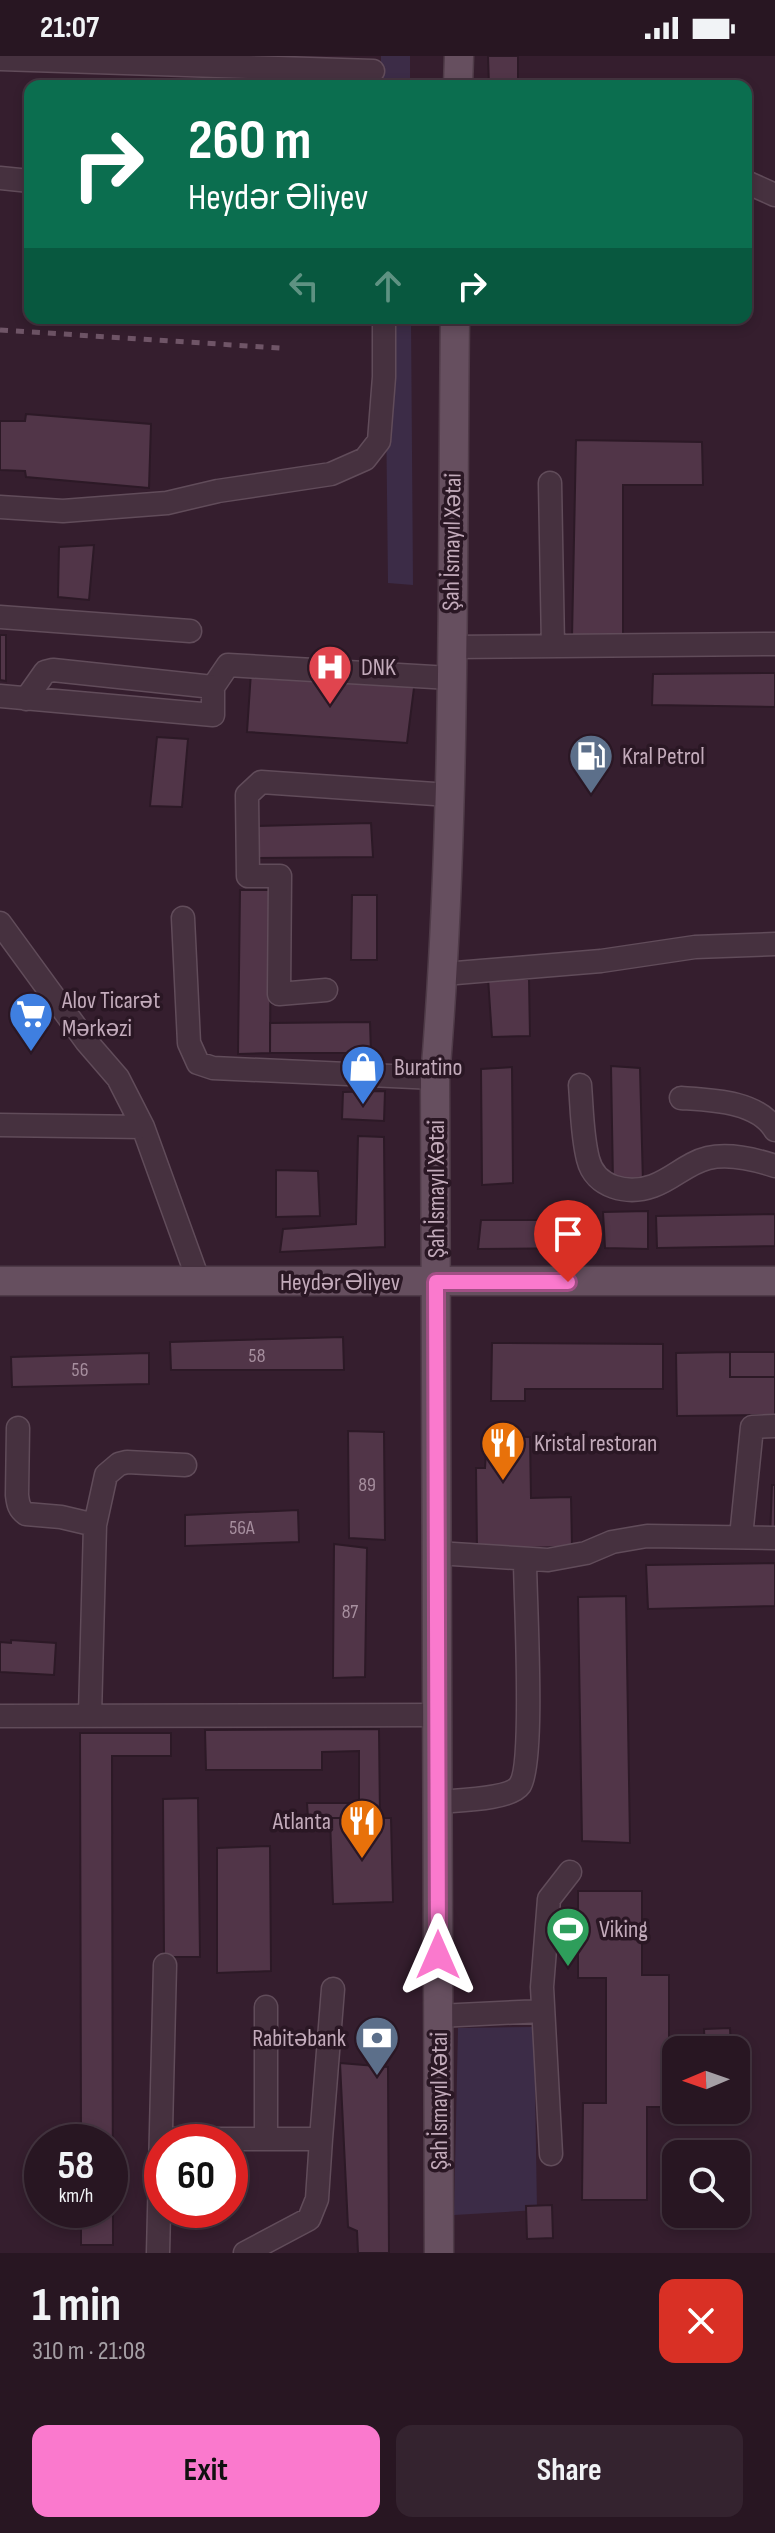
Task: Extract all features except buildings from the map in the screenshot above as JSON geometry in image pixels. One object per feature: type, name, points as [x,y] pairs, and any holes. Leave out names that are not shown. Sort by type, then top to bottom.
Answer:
[{"type":"main road","name":"Şah İsmayıl Xətai","points":[[439,2253],[435,1078],[444,974],[449,795],[455,324]]},
{"type":"main road","name":"Heydər Əliyev","points":[[0,1281],[775,1281]]},
{"type":"street","points":[[0,59],[187,60],[374,71]]},
{"type":"street","points":[[0,178],[24,180]]},
{"type":"street","points":[[752,185],[775,195]]},
{"type":"street","points":[[0,507],[63,511],[167,503],[218,491],[331,474],[365,459],[379,441],[384,324]]},
{"type":"street","points":[[550,483],[553,646]]},
{"type":"street","points":[[0,617],[190,631]]},
{"type":"street","points":[[451,647],[775,644]]},
{"type":"street","points":[[0,696],[213,715],[213,687],[228,665],[450,678]]},
{"type":"street","points":[[26,699],[45,672],[53,670],[213,687]]},
{"type":"street","points":[[326,990],[279,994],[280,876],[248,876],[247,795],[261,782],[449,795]]},
{"type":"street","points":[[183,918],[189,1043],[198,1063],[213,1068],[435,1078]]},
{"type":"street","points":[[0,923],[7,944],[118,1078],[143,1127],[199,1282]]},
{"type":"street","points":[[444,974],[601,961],[695,947],[775,944]]},
{"type":"street","points":[[580,1085],[587,1159],[592,1172],[608,1186],[641,1189],[654,1186],[693,1163],[710,1157],[731,1157],[775,1166]]},
{"type":"street","points":[[681,1098],[720,1101],[742,1108],[753,1112],[775,1130]]},
{"type":"street","points":[[0,1125],[143,1127]]},
{"type":"street","points":[[741,1537],[752,1427],[775,1426]]},
{"type":"street","points":[[18,1428],[18,1506],[26,1514],[61,1517],[95,1525]]},
{"type":"street","points":[[90,1715],[95,1525],[106,1475],[114,1467],[127,1462],[185,1465]]},
{"type":"street","points":[[437,1553],[548,1560],[586,1553],[612,1542],[647,1536],[775,1538]]},
{"type":"street","points":[[438,1802],[509,1794],[520,1785],[526,1764],[528,1688],[525,1560]]},
{"type":"street","points":[[0,1716],[438,1715]]},
{"type":"street","points":[[551,2154],[542,2011],[549,1899],[570,1872]]},
{"type":"street","points":[[162,2124],[165,1965]]},
{"type":"street","points":[[245,2253],[309,2219],[317,2199],[333,1989]]},
{"type":"street","points":[[266,2007],[266,2139]]},
{"type":"street","points":[[438,2016],[542,2011]]},
{"type":"street","points":[[248,2139],[321,2139]]},
{"type":"street","points":[[158,2253],[159,2228]]},
{"type":"shaded area","points":[[381,56],[410,56],[410,80],[381,80]]},
{"type":"shaded area","points":[[385,324],[411,324],[413,585],[388,583]]},
{"type":"shaded area","points":[[534,2027],[537,2210],[454,2215],[458,2028]]},
{"type":"railway","points":[[0,330],[280,348]]},
{"type":"place","name":"DNK","points":[[330,706]]},
{"type":"place","name":"Kral Petrol","points":[[591,795]]},
{"type":"place","name":"Alov Ticarət Mərkəzi","points":[[31,1053]]},
{"type":"place","name":"Buratino","points":[[363,1106]]},
{"type":"place","name":"Kristal restoran","points":[[503,1482]]},
{"type":"place","name":"Atlanta","points":[[362,1860]]},
{"type":"place","name":"Viking","points":[[568,1968]]},
{"type":"place","name":"Rabitəbank","points":[[377,2077]]},
{"type":"route","points":[[438,1955],[436,1282],[568,1282]]}]
